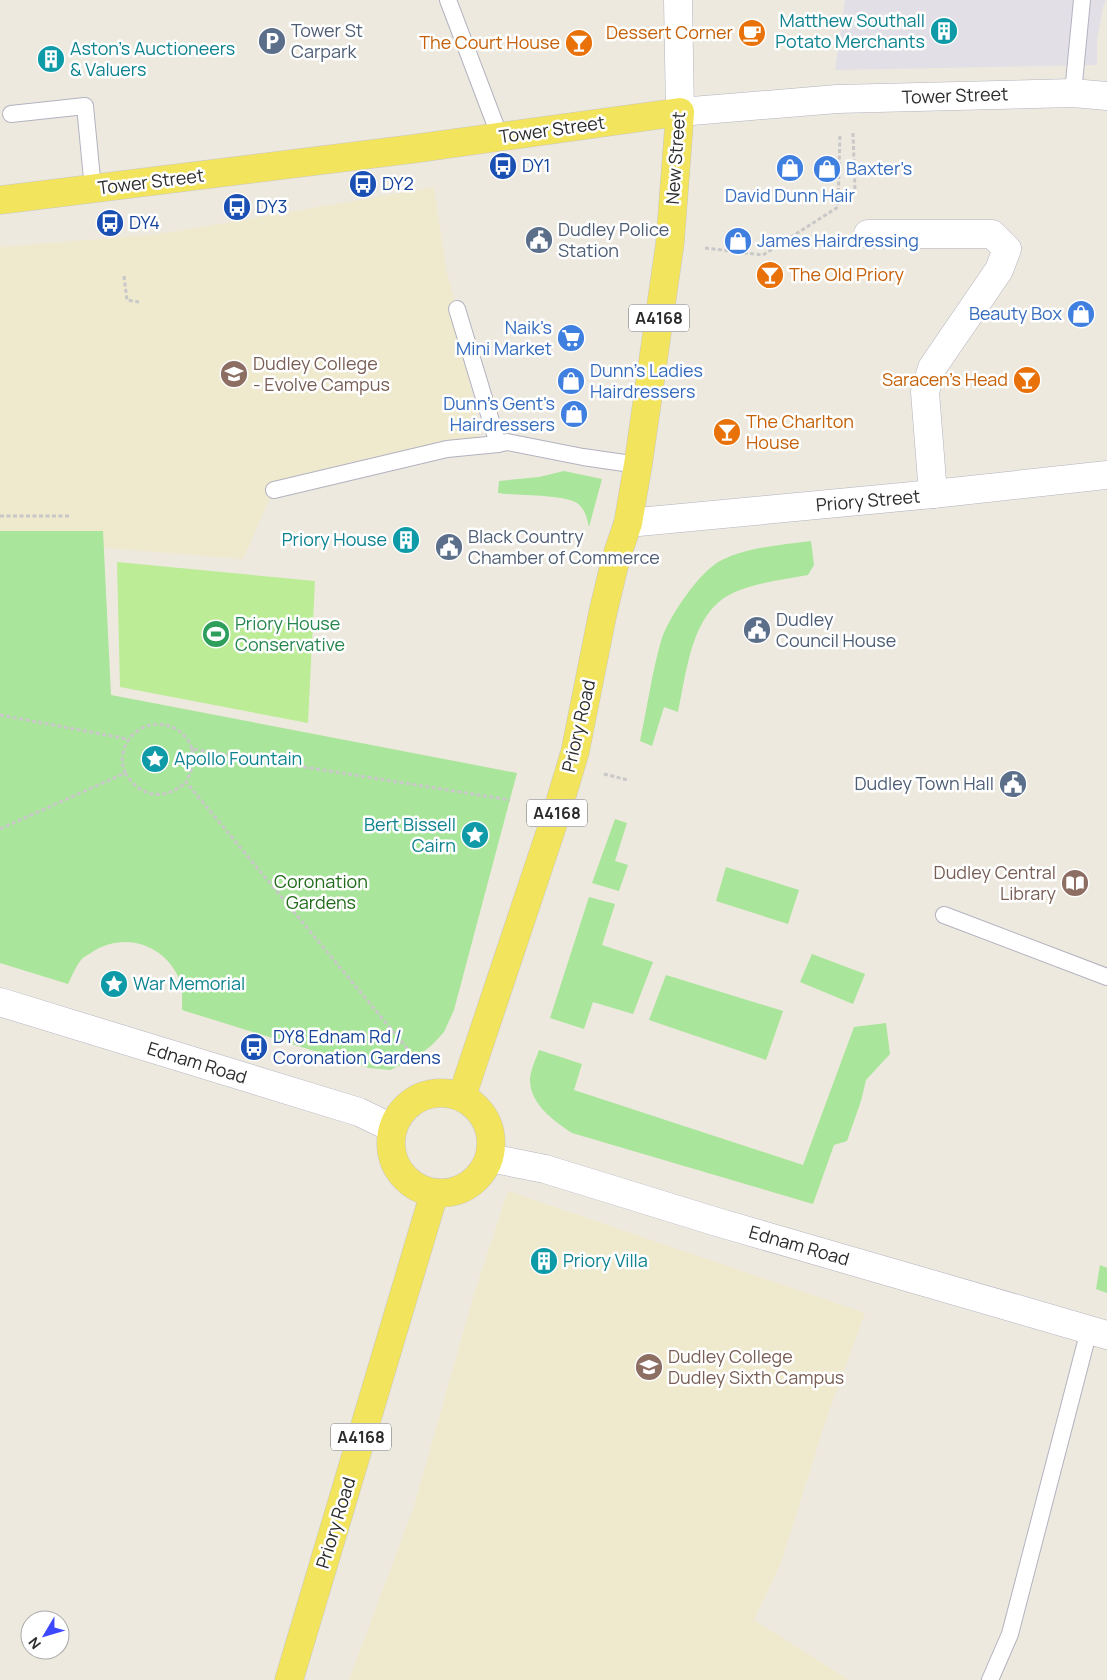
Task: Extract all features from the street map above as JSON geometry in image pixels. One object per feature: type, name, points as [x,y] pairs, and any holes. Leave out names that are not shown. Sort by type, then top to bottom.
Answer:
[{"type":"main road","name":"Tower Street","points":[[0,200],[500,137],[680,112]]},
{"type":"main road","name":"New Street","points":[[628,523],[670,243],[680,112]]},
{"type":"main road","name":"Priory Road","points":[[462,1096],[556,815],[576,748],[603,612],[616,558],[628,523]]},
{"type":"main road","points":[[446,1092],[462,1096],[485,1118],[492,1139],[490,1158],[483,1173],[465,1188],[454,1193],[434,1194],[416,1187],[401,1175],[393,1159],[390,1141],[392,1128],[402,1110],[412,1101],[428,1094],[446,1092]]},
{"type":"main road","name":"Priory Road","points":[[289,1680],[434,1194]]},
{"type":"street","name":"New Street","points":[[678,0],[680,112]]},
{"type":"street","name":"Tower Street","points":[[680,112],[1073,93],[1107,96]]},
{"type":"street","points":[[868,234],[992,234],[1007,250],[999,270],[932,368],[925,392],[933,494]]},
{"type":"street","name":"Priory Street","points":[[628,523],[933,494],[1107,475]]},
{"type":"street","name":"Ednam Road","points":[[0,1002],[359,1112],[392,1128]]},
{"type":"street","name":"Ednam Road","points":[[490,1158],[545,1169],[726,1225],[1098,1333]]},
{"type":"lane","points":[[448,0],[500,137]]},
{"type":"lane","points":[[1073,93],[1082,0]]},
{"type":"lane","points":[[11,114],[85,106],[93,189]]},
{"type":"lane","points":[[457,310],[498,444]]},
{"type":"lane","points":[[274,490],[447,449],[507,442],[583,457],[638,465]]},
{"type":"lane","points":[[944,915],[1107,977]]},
{"type":"lane","points":[[990,1680],[1010,1634],[1098,1333]]},
{"type":"path","points":[[839,105],[853,126],[855,190]]},
{"type":"path","points":[[670,243],[764,255],[838,207],[839,105]]},
{"type":"path","points":[[124,276],[127,300],[139,302]]},
{"type":"path","points":[[0,516],[69,516]]},
{"type":"path","points":[[0,715],[128,739]]},
{"type":"path","points":[[147,725],[172,726],[182,733],[190,743],[194,761],[192,771],[186,782],[178,789],[167,794],[158,795],[140,790],[130,782],[125,773],[122,753],[128,739],[137,730],[147,725]]},
{"type":"path","points":[[192,749],[510,800]]},
{"type":"path","points":[[0,829],[125,773]]},
{"type":"path","points":[[598,773],[628,780]]},
{"type":"path","points":[[186,782],[421,1065]]},
{"type":"shaded area","name":"Matthew Southall Potato Merchants","points":[[845,0],[1106,0],[1097,40],[1097,65],[835,70]]},
{"type":"shaded area","name":"Dudley College - Evolve Campus","points":[[434,187],[447,273],[457,309],[480,438],[274,489],[243,559],[104,548],[103,531],[0,531],[0,247],[149,235]]},
{"type":"shaded area","name":"Dudley College Dudley Sixth Campus","points":[[508,1191],[865,1313],[826,1420],[781,1563],[754,1620],[849,1680],[349,1680],[414,1506],[474,1294]]},
{"type":"green space","points":[[564,471],[602,479],[589,527],[582,508],[570,500],[498,493],[499,481],[539,477]]},
{"type":"green space","name":"Coronation Gardens","points":[[0,531],[103,531],[111,695],[517,773],[454,1010],[444,1032],[416,1058],[390,1070],[369,1068],[182,1010],[181,984],[171,964],[151,948],[139,944],[115,943],[91,953],[79,962],[68,984],[0,963]]},
{"type":"green space","points":[[811,541],[814,565],[808,575],[742,589],[719,602],[708,614],[693,645],[678,712],[664,707],[652,746],[640,741],[661,641],[670,620],[695,584],[713,565],[732,556],[765,547]]},
{"type":"green space","name":"Priory House Conservative","points":[[117,562],[315,581],[308,723],[120,687]]},
{"type":"green space","points":[[615,819],[627,823],[615,861],[628,865],[619,891],[592,883]]},
{"type":"green space","points":[[726,867],[799,890],[788,924],[716,901]]},
{"type":"green space","points":[[589,897],[615,904],[602,945],[653,962],[633,1014],[593,1002],[584,1029],[550,1018]]},
{"type":"green space","points":[[812,954],[865,974],[853,1004],[800,982]]},
{"type":"green space","points":[[666,975],[783,1011],[766,1060],[649,1020]]},
{"type":"green space","points":[[886,1023],[890,1054],[866,1080],[847,1141],[834,1145],[813,1204],[572,1133],[544,1111],[531,1089],[531,1073],[539,1050],[582,1064],[574,1090],[803,1165],[854,1027]]},
{"type":"green space","points":[[1100,1265],[1107,1268],[1107,1293],[1096,1289]]},
{"type":"place","name":"Matthew Southall Potato Merchants","points":[[944,31]]},
{"type":"place","name":"Dessert Corner","points":[[752,33]]},
{"type":"place","name":"Tower St Carpark","points":[[272,41]]},
{"type":"place","name":"The Court House","points":[[579,43]]},
{"type":"place","name":"Aston's Auctioneers & Valuers","points":[[51,59]]},
{"type":"place","name":"DY1","points":[[503,166]]},
{"type":"place","name":"David Dunn Hair","points":[[790,168]]},
{"type":"place","name":"Baxter's","points":[[827,169]]},
{"type":"place","name":"DY2","points":[[363,184]]},
{"type":"place","name":"DY3","points":[[237,207]]},
{"type":"place","name":"DY4","points":[[110,223]]},
{"type":"place","name":"Dudley Police Station","points":[[539,240]]},
{"type":"place","name":"James Hairdressing","points":[[738,241]]},
{"type":"place","name":"The Old Priory","points":[[770,275]]},
{"type":"place","name":"Beauty Box","points":[[1081,314]]},
{"type":"place","name":"Naik's Mini Market","points":[[571,338]]},
{"type":"place","name":"Dudley College - Evolve Campus","points":[[234,374]]},
{"type":"place","name":"Saracen's Head","points":[[1027,380]]},
{"type":"place","name":"Dunn's Ladies Hairdressers","points":[[571,381]]},
{"type":"place","name":"Dunn's Gent's Hairdressers","points":[[574,414]]},
{"type":"place","name":"The Charlton House","points":[[727,432]]},
{"type":"place","name":"Priory House","points":[[406,540]]},
{"type":"place","name":"Black Country Chamber of Commerce","points":[[449,547]]},
{"type":"place","name":"Dudley Council House","points":[[757,630]]},
{"type":"place","name":"Priory House Conservative","points":[[216,634]]},
{"type":"place","name":"Apollo Fountain","points":[[155,759]]},
{"type":"place","name":"Dudley Town Hall","points":[[1013,784]]},
{"type":"place","name":"Bert Bissell Cairn","points":[[475,835]]},
{"type":"place","name":"Dudley Central Library","points":[[1075,883]]},
{"type":"place","name":"War Memorial","points":[[114,984]]},
{"type":"place","name":"DY8 Ednam Rd / Coronation Gardens","points":[[254,1047]]},
{"type":"place","name":"Priory Villa","points":[[544,1261]]},
{"type":"place","name":"Dudley College Dudley Sixth Campus","points":[[649,1367]]}]
